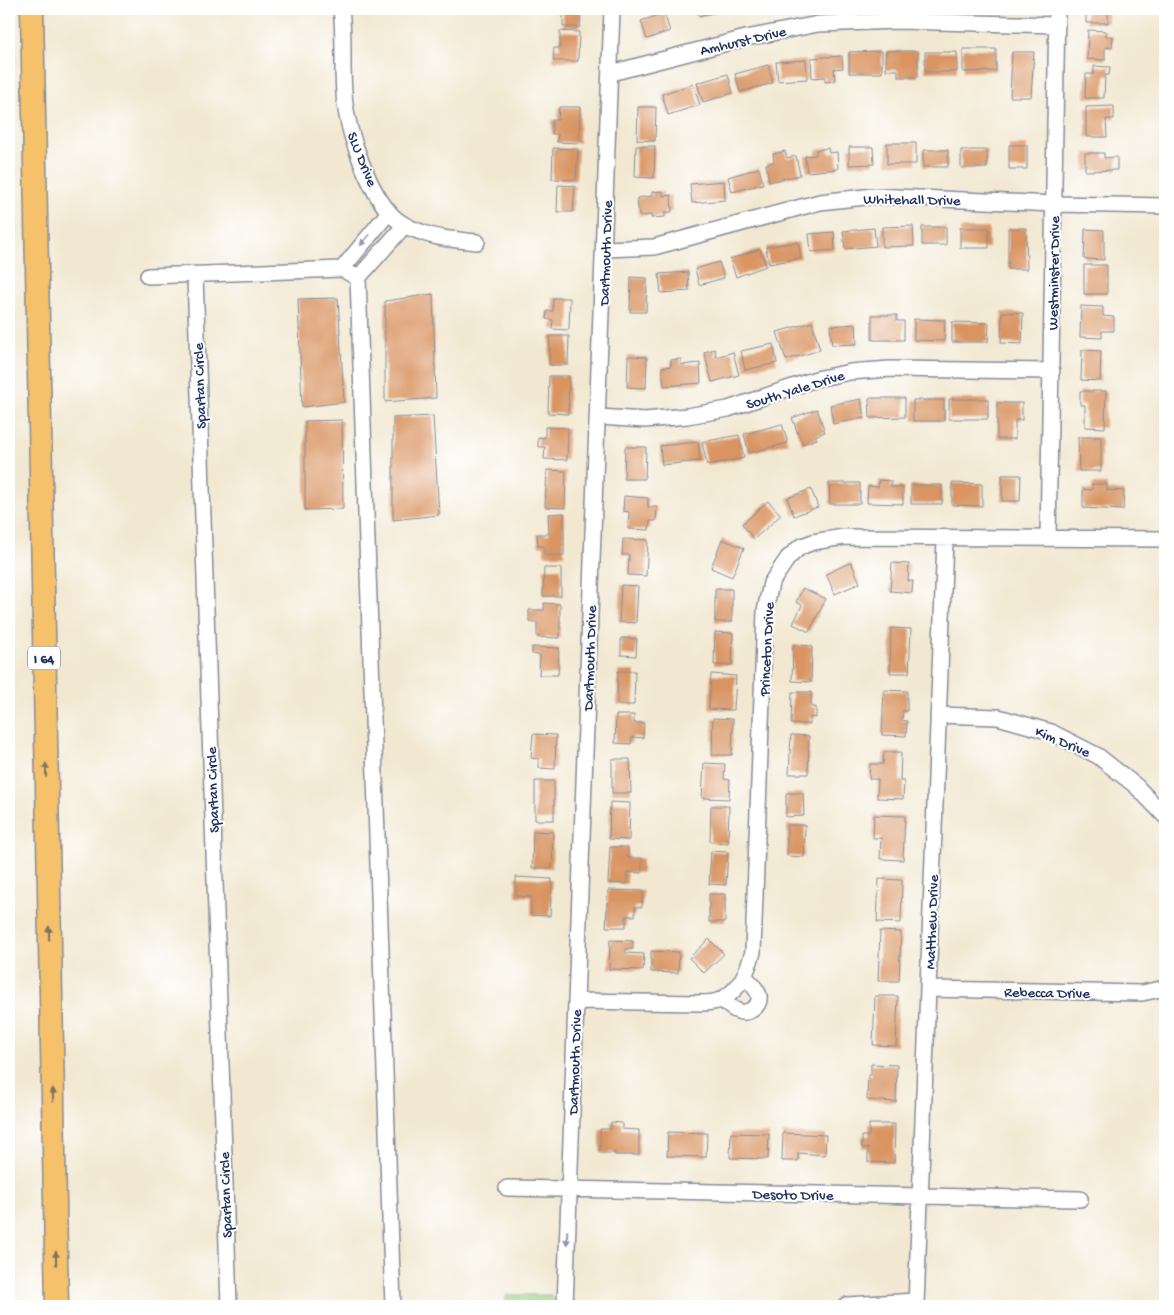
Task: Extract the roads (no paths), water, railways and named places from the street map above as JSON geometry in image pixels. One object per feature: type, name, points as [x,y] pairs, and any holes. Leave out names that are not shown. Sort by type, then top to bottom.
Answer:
[{"type":"highway","name":"I 64","points":[[32,9],[57,1306]]},
{"type":"street","name":"SLU Drive","points":[[341,9],[344,26],[345,104],[350,128],[368,178],[389,212],[405,225],[420,232],[444,238],[477,242]]},
{"type":"street","name":"Dartmouth Drive","points":[[565,1306],[599,418],[612,9]]},
{"type":"street","name":"Westminster Drive","points":[[1048,538],[1057,9]]},
{"type":"street","name":"Amhurst Drive","points":[[611,73],[746,38],[818,24],[897,21],[1057,25]]},
{"type":"street","name":"Whitehall Drive","points":[[605,249],[654,247],[820,202],[874,196],[1054,204],[1165,206]]},
{"type":"street","points":[[342,269],[389,212]]},
{"type":"street","points":[[393,1306],[358,278],[405,225]]},
{"type":"street","points":[[148,276],[342,269],[358,278]]},
{"type":"street","name":"Spartan Circle","points":[[195,274],[229,1306]]},
{"type":"street","name":"South Yale Drive","points":[[599,418],[645,420],[687,416],[728,409],[816,379],[850,372],[890,369],[1052,372]]},
{"type":"street","name":"Princeton Drive","points":[[722,999],[736,988],[745,977],[753,952],[765,611],[771,583],[788,558],[800,548],[813,542],[844,537],[1165,540]]},
{"type":"street","name":"Matthew Drive","points":[[916,1304],[945,539]]},
{"type":"street","name":"Kim Drive","points":[[938,715],[998,717],[1050,732],[1098,756],[1136,786],[1165,816]]},
{"type":"street","points":[[576,1001],[700,1003],[722,999],[731,1008],[739,1012],[748,1012],[757,1006],[759,997],[754,986],[745,977]]},
{"type":"street","name":"Rebecca Drive","points":[[928,990],[1142,993],[1165,988]]},
{"type":"street","name":"Desoto Drive","points":[[507,1188],[1080,1199]]},
{"type":"street","points":[[846,1306],[916,1304]]}]
